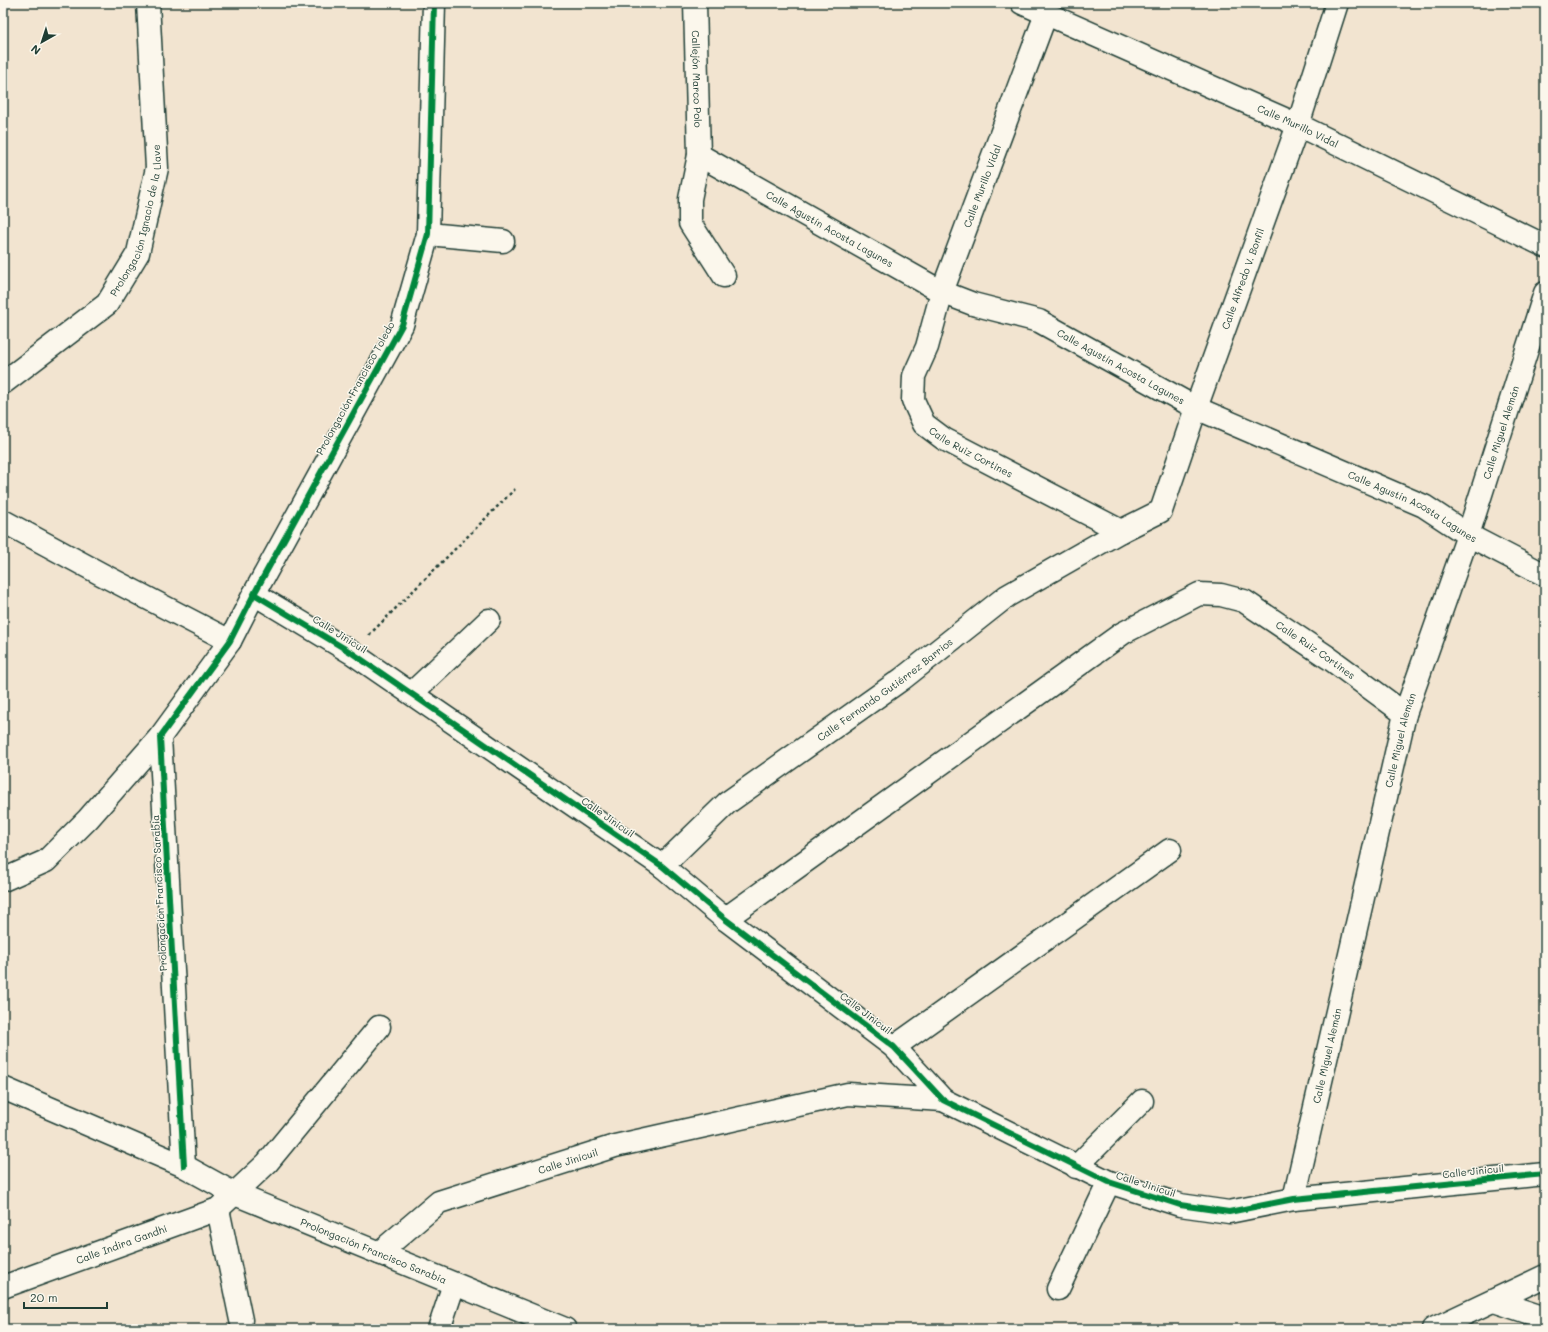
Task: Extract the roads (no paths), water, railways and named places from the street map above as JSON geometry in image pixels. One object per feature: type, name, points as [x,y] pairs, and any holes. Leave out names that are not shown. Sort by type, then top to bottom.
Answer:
[{"type":"street","name":"Prolongación Ignacio de la Llave","points":[[3,383],[107,304],[138,253],[157,168],[148,3]]},
{"type":"street","name":"Prolongación Francisco Toledo","points":[[230,641],[254,594],[402,325],[428,234],[434,3]]},
{"type":"street","name":"Callejón Marco Polo","points":[[695,3],[699,155],[690,200],[690,223],[724,276]]},
{"type":"street","name":"Calle Murillo Vidal","points":[[1022,3],[1298,125],[1545,246]]},
{"type":"street","name":"Calle Alfredo V. Bonfil","points":[[1121,531],[1161,511],[1196,408],[1298,125],[1337,3]]},
{"type":"street","name":"Calle Murillo Vidal","points":[[942,292],[1046,14]]},
{"type":"street","name":"Calle Agustín Acosta Lagunes","points":[[699,155],[942,292],[973,304],[1039,321],[1196,408],[1424,506],[1468,535],[1545,575]]},
{"type":"street","points":[[428,234],[503,241]]},
{"type":"street","name":"Calle Ruiz Cortines","points":[[942,292],[927,347],[914,376],[913,400],[924,424],[944,439],[1121,531]]},
{"type":"street","name":"Calle Miguel Alemán","points":[[1294,1199],[1405,714],[1468,535],[1545,293]]},
{"type":"street","points":[[3,522],[230,641],[160,737],[88,819],[46,861],[3,880]]},
{"type":"street","name":"Calle Fernando Gutiérrez Barrios","points":[[662,866],[727,804],[902,679],[1007,596],[1121,531]]},
{"type":"street","name":"Calle Jinicuil","points":[[254,594],[352,652],[662,866],[725,919],[894,1047],[943,1100],[1108,1182],[1180,1205],[1228,1212],[1294,1199],[1545,1174]]},
{"type":"street","name":"Calle Ruiz Cortines","points":[[725,919],[1123,633],[1198,594],[1221,595],[1244,601],[1329,658],[1405,714]]},
{"type":"street","points":[[412,693],[489,620]]},
{"type":"street","name":"Prolongación Francisco Sarabia","points":[[160,737],[184,1166]]},
{"type":"street","points":[[894,1047],[1170,850]]},
{"type":"street","name":"Calle Indira Gandhi","points":[[3,1287],[218,1209],[267,1163],[379,1027]]},
{"type":"street","name":"Prolongación Francisco Sarabia","points":[[3,1088],[184,1166],[235,1194],[565,1329]]},
{"type":"street","name":"Calle Jinicuil","points":[[378,1253],[439,1202],[615,1146],[848,1094],[943,1100]]},
{"type":"street","points":[[1076,1167],[1142,1101]]},
{"type":"street","points":[[1058,1289],[1108,1182]]},
{"type":"street","points":[[218,1209],[241,1320]]},
{"type":"street","points":[[1433,1329],[1466,1322],[1494,1300],[1545,1276]]},
{"type":"street","points":[[439,1329],[454,1284]]},
{"type":"street","points":[[1494,1300],[1545,1318]]}]
